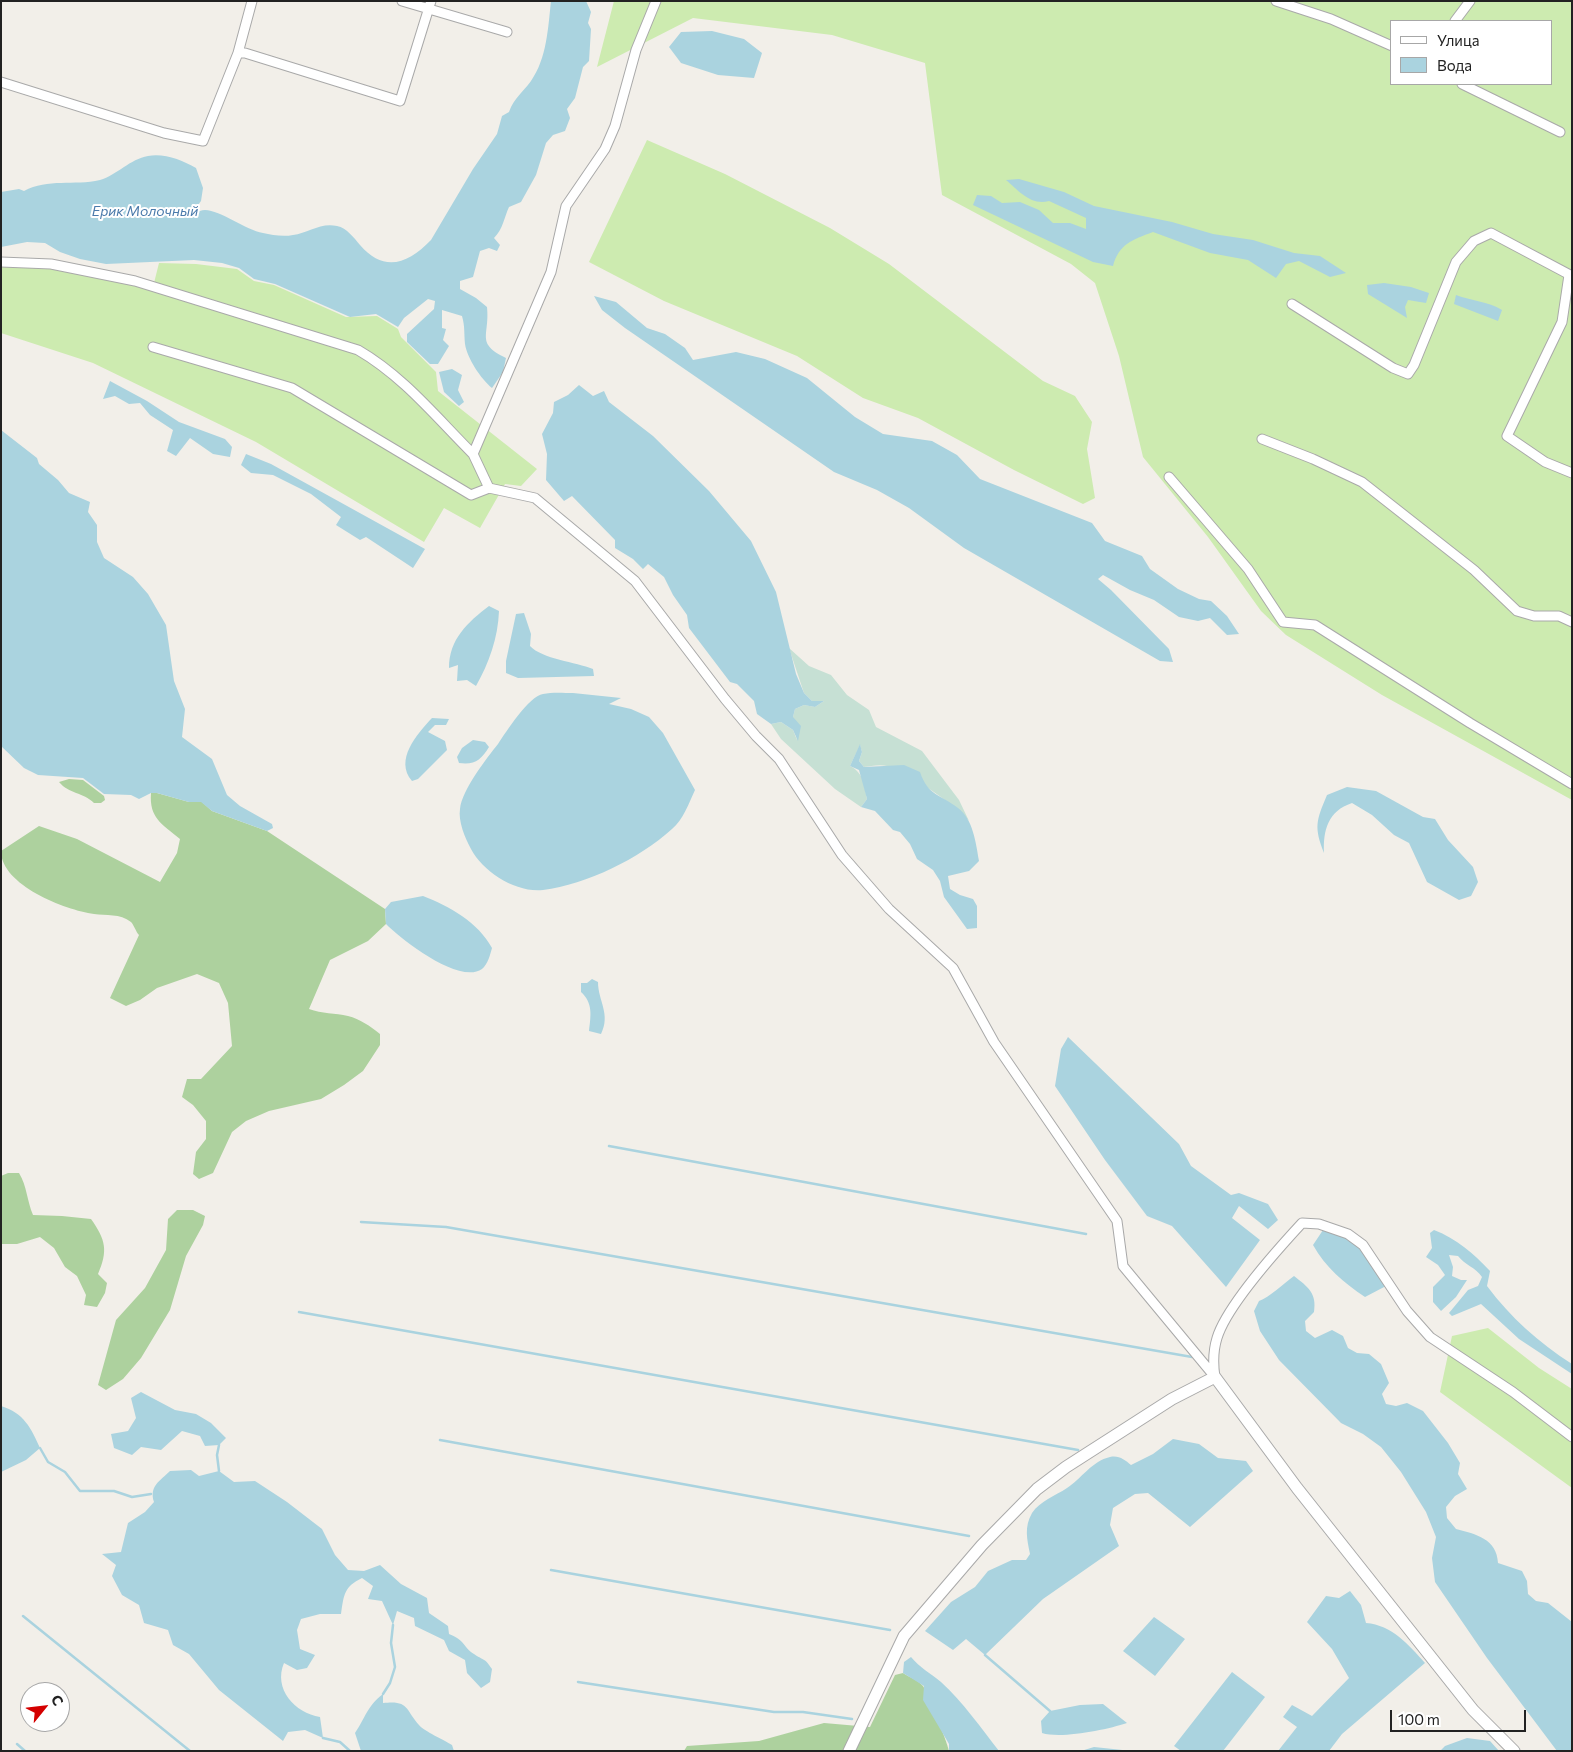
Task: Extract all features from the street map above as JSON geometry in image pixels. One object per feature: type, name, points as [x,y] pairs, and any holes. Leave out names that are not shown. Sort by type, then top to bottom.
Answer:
[{"type":"street","points":[[1,82],[164,133],[203,141],[238,53],[252,1]]},
{"type":"street","points":[[402,1],[430,5],[507,32]]},
{"type":"street","points":[[473,454],[551,272],[566,206],[605,149],[615,126],[636,50],[656,1]]},
{"type":"street","points":[[1276,1],[1331,19],[1390,45]]},
{"type":"street","points":[[1456,20],[1470,1]]},
{"type":"street","points":[[238,53],[245,53],[400,101],[430,5]]},
{"type":"street","points":[[1464,85],[1560,132]]},
{"type":"street","points":[[1292,304],[1393,368],[1408,374],[1414,365],[1456,262],[1474,241],[1491,233],[1570,276],[1562,322],[1507,436],[1545,462],[1572,473]]},
{"type":"street","points":[[1,262],[51,264],[100,272],[269,321],[358,350],[380,362],[411,390],[473,454],[489,488]]},
{"type":"street","points":[[153,347],[292,388],[471,495],[489,488],[535,498],[635,581],[725,699],[779,760],[842,855],[889,909],[952,968],[994,1042],[1117,1221],[1123,1266],[1215,1377],[1297,1488],[1460,1694],[1514,1751]]},
{"type":"street","points":[[1262,439],[1313,459],[1362,482],[1474,570],[1517,610],[1534,616],[1560,616],[1572,622]]},
{"type":"street","points":[[1169,477],[1248,569],[1283,622],[1315,625],[1462,718],[1572,784]]},
{"type":"street","points":[[1215,1377],[1213,1364],[1217,1338],[1231,1309],[1302,1223],[1319,1224],[1348,1234],[1363,1245],[1407,1311],[1430,1337],[1513,1392],[1572,1438]]},
{"type":"street","points":[[849,1751],[904,1636],[982,1545],[1037,1489],[1066,1467],[1172,1399],[1215,1377]]},
{"type":"green space","points":[[614,1],[1572,1],[1572,800],[1382,695],[1286,635],[1261,611],[1208,537],[1143,457],[1119,356],[1095,283],[1071,264],[942,195],[925,63],[832,35],[693,18],[597,67]]},
{"type":"green space","points":[[647,140],[725,174],[830,228],[889,264],[1043,381],[1075,396],[1092,422],[1087,449],[1095,498],[1083,504],[1014,470],[918,418],[863,398],[797,356],[664,301],[589,262]]},
{"type":"green space","points":[[1,263],[52,265],[153,287],[159,263],[196,264],[237,269],[254,281],[274,285],[346,317],[377,316],[398,329],[401,337],[436,372],[438,391],[537,469],[521,486],[505,484],[480,528],[444,508],[424,542],[256,442],[93,363],[1,333]]},
{"type":"green space","points":[[789,648],[809,666],[831,675],[847,695],[869,710],[876,727],[922,751],[959,800],[969,821],[943,798],[896,769],[884,765],[864,767],[859,761],[862,752],[860,745],[850,766],[858,772],[864,784],[867,799],[861,807],[835,789],[781,739],[771,724],[781,722],[793,730],[797,740],[793,717],[795,709],[804,705],[815,707],[824,701],[812,701],[804,693]]},
{"type":"green space","points":[[69,779],[83,780],[104,796],[105,800],[101,803],[94,803],[90,799],[67,789],[59,782]]},
{"type":"green space","points":[[151,793],[189,802],[202,802],[212,811],[267,831],[385,909],[386,924],[368,941],[330,960],[309,1009],[352,1017],[365,1023],[380,1034],[380,1045],[363,1071],[321,1099],[269,1111],[246,1121],[232,1132],[213,1173],[199,1179],[193,1174],[196,1152],[206,1139],[206,1121],[193,1105],[182,1097],[187,1079],[201,1079],[232,1046],[228,1003],[219,983],[197,974],[157,988],[140,1000],[126,1006],[110,998],[139,935],[132,923],[118,916],[82,912],[37,894],[11,875],[4,863],[1,851],[39,826],[77,839],[160,882],[177,853],[180,839],[158,820],[152,809]]},
{"type":"green space","points":[[8,1173],[19,1173],[24,1183],[33,1215],[91,1219],[96,1226],[104,1246],[103,1259],[98,1274],[107,1283],[105,1293],[97,1307],[84,1305],[86,1295],[77,1276],[65,1267],[54,1248],[40,1237],[17,1244],[1,1244],[1,1176]]},
{"type":"green space","points":[[177,1210],[193,1210],[205,1216],[203,1225],[186,1256],[170,1310],[141,1358],[123,1379],[106,1390],[98,1385],[116,1320],[145,1288],[166,1250],[168,1219]]},
{"type":"green space","points":[[1488,1328],[1539,1368],[1572,1389],[1572,1488],[1440,1392],[1452,1336]]},
{"type":"green space","points":[[903,1673],[923,1686],[949,1751],[684,1751],[687,1746],[759,1741],[824,1723],[870,1727],[895,1675]]},
{"type":"water","name":"Ерик Молочный","points":[[551,1],[586,1],[591,12],[588,23],[591,29],[589,61],[583,67],[575,98],[567,109],[570,118],[565,131],[553,135],[546,143],[536,175],[521,202],[509,207],[501,227],[494,238],[500,245],[497,251],[489,248],[480,251],[473,277],[460,281],[460,289],[487,307],[487,343],[496,353],[506,358],[503,372],[492,388],[479,374],[466,350],[462,316],[442,310],[442,328],[446,329],[443,340],[449,346],[438,364],[430,364],[407,342],[407,334],[434,309],[435,301],[428,299],[404,318],[398,327],[376,314],[350,317],[275,284],[254,279],[239,268],[222,263],[194,260],[106,264],[80,259],[60,252],[45,243],[27,242],[1,247],[1,192],[19,189],[24,191],[52,183],[100,180],[141,158],[160,155],[179,160],[196,168],[203,188],[201,201],[195,209],[213,211],[255,231],[266,234],[289,236],[325,225],[337,226],[347,231],[369,254],[378,259],[387,262],[405,260],[414,255],[431,240],[473,169],[497,134],[502,116],[509,112],[516,99],[531,81],[544,53]]},
{"type":"water","points":[[712,31],[744,39],[762,53],[754,78],[718,75],[681,63],[669,47],[681,32]]},
{"type":"water","points":[[1019,179],[1064,192],[1094,206],[1172,222],[1213,234],[1253,240],[1294,253],[1320,256],[1346,273],[1330,277],[1299,261],[1286,264],[1276,278],[1248,260],[1210,253],[1153,232],[1127,244],[1119,253],[1113,266],[1093,262],[973,205],[977,195],[991,196],[1002,203],[1020,202],[1039,210],[1053,223],[1070,223],[1086,229],[1086,218],[1049,201],[1037,201],[1026,197],[1006,180]]},
{"type":"water","points":[[1384,283],[1411,287],[1429,293],[1426,303],[1408,300],[1405,307],[1407,318],[1368,294],[1367,285]]},
{"type":"water","points":[[1456,295],[1502,310],[1498,321],[1454,304]]},
{"type":"water","points":[[594,296],[616,302],[647,328],[665,334],[685,348],[693,360],[736,352],[765,359],[807,378],[855,417],[883,434],[932,441],[957,455],[980,479],[1092,523],[1105,541],[1142,556],[1150,569],[1178,589],[1199,599],[1211,601],[1227,616],[1239,634],[1227,635],[1210,618],[1198,621],[1179,617],[1154,600],[1130,590],[1103,575],[1098,579],[1169,649],[1173,662],[1160,661],[964,548],[909,508],[877,490],[834,472],[625,328],[602,310]]},
{"type":"water","points":[[452,369],[462,375],[458,390],[464,402],[459,406],[444,392],[439,372]]},
{"type":"water","points":[[110,381],[147,401],[179,422],[225,439],[232,447],[230,457],[213,454],[190,438],[176,456],[167,451],[173,430],[150,415],[140,403],[129,404],[115,396],[103,399]]},
{"type":"water","points":[[579,385],[593,396],[604,391],[609,402],[653,436],[709,491],[751,541],[776,592],[796,674],[804,693],[812,701],[824,701],[815,707],[804,705],[795,709],[793,717],[801,726],[798,741],[793,730],[781,722],[771,724],[757,714],[754,701],[737,684],[730,682],[689,628],[687,615],[673,595],[664,577],[648,564],[643,569],[633,559],[615,548],[615,540],[572,496],[564,501],[546,480],[547,454],[542,434],[553,413],[554,402],[568,395]]},
{"type":"water","points":[[1,430],[37,458],[39,464],[58,480],[69,493],[90,502],[88,512],[97,525],[97,542],[104,558],[133,577],[148,594],[166,625],[174,681],[185,709],[182,737],[212,759],[227,795],[240,806],[272,824],[273,828],[267,831],[212,811],[201,802],[189,802],[157,793],[151,793],[139,799],[131,795],[104,794],[83,778],[38,775],[24,768],[1,746]]},
{"type":"water","points":[[246,454],[271,464],[425,549],[413,568],[366,537],[360,540],[336,525],[341,517],[311,494],[273,475],[251,473],[241,465]]},
{"type":"water","points":[[489,606],[499,611],[495,641],[485,668],[476,686],[467,680],[457,681],[458,665],[449,668],[452,648],[467,625]]},
{"type":"water","points":[[524,613],[531,634],[530,646],[551,657],[593,669],[594,676],[518,678],[506,673],[506,661],[516,614]]},
{"type":"water","points":[[573,693],[621,698],[609,704],[631,709],[649,717],[663,733],[695,790],[676,825],[659,840],[628,860],[612,869],[560,887],[543,890],[522,888],[492,873],[476,857],[466,840],[461,824],[460,809],[462,801],[481,766],[518,715],[531,701],[543,694]]},
{"type":"water","points":[[432,718],[449,719],[446,725],[435,725],[428,732],[445,741],[447,750],[418,779],[412,781],[405,765],[406,756],[414,739]]},
{"type":"water","points":[[473,740],[485,742],[489,747],[477,761],[459,763],[457,757],[462,748]]},
{"type":"water","points":[[860,744],[862,752],[859,761],[864,767],[904,765],[920,772],[927,786],[935,794],[952,803],[967,818],[973,832],[979,861],[969,871],[948,876],[950,889],[960,895],[973,899],[977,906],[977,928],[967,929],[944,897],[940,881],[933,870],[917,859],[910,844],[900,832],[893,830],[875,811],[861,807],[867,799],[859,770],[850,766]]},
{"type":"water","points":[[1347,787],[1376,791],[1423,817],[1435,819],[1448,840],[1473,867],[1478,882],[1471,896],[1459,900],[1427,882],[1409,843],[1394,835],[1372,815],[1352,803],[1332,816],[1326,829],[1324,853],[1318,830],[1320,811],[1327,795]]},
{"type":"water","points":[[423,896],[453,910],[479,930],[492,948],[487,962],[482,969],[472,972],[459,971],[445,966],[404,940],[386,924],[385,909],[391,902]]},
{"type":"water","points":[[592,979],[598,982],[605,1020],[601,1034],[589,1031],[591,1015],[588,1000],[581,992],[581,983],[587,983]]},
{"type":"water","points":[[1068,1037],[1179,1144],[1191,1166],[1231,1195],[1239,1193],[1268,1204],[1278,1220],[1268,1229],[1239,1206],[1232,1218],[1260,1240],[1226,1287],[1172,1226],[1147,1216],[1105,1160],[1055,1086],[1061,1049]]},
{"type":"water","points":[[1323,1230],[1346,1238],[1361,1249],[1386,1286],[1365,1297],[1342,1280],[1329,1268],[1313,1245]]},
{"type":"water","points":[[1434,1230],[1464,1247],[1490,1271],[1487,1286],[1496,1298],[1526,1329],[1572,1364],[1572,1374],[1519,1339],[1481,1304],[1452,1316],[1449,1313],[1468,1290],[1478,1286],[1482,1277],[1458,1256],[1449,1255],[1453,1267],[1452,1276],[1461,1280],[1467,1280],[1456,1297],[1441,1311],[1433,1302],[1433,1287],[1445,1275],[1438,1265],[1426,1257],[1432,1248],[1430,1233]]},
{"type":"water","points":[[1294,1276],[1313,1295],[1314,1312],[1305,1321],[1306,1331],[1315,1338],[1332,1330],[1343,1336],[1348,1348],[1357,1353],[1369,1354],[1381,1364],[1389,1383],[1382,1394],[1386,1404],[1396,1406],[1407,1403],[1423,1411],[1448,1443],[1460,1463],[1458,1474],[1467,1489],[1455,1496],[1446,1507],[1447,1518],[1456,1529],[1471,1533],[1490,1543],[1497,1555],[1498,1563],[1522,1571],[1527,1581],[1528,1594],[1536,1601],[1548,1603],[1572,1622],[1572,1751],[1557,1751],[1487,1658],[1435,1582],[1432,1558],[1436,1537],[1426,1512],[1401,1472],[1381,1447],[1363,1434],[1341,1423],[1279,1360],[1260,1331],[1254,1311],[1259,1301],[1272,1294]]},
{"type":"water","points":[[141,1392],[175,1410],[196,1414],[211,1423],[226,1438],[219,1445],[205,1446],[200,1436],[182,1431],[161,1450],[141,1447],[132,1455],[114,1448],[111,1434],[128,1431],[136,1418],[131,1398]]},
{"type":"water","points":[[1,1406],[16,1413],[26,1422],[40,1448],[26,1460],[1,1472]]},
{"type":"water","points":[[1173,1439],[1199,1444],[1218,1458],[1246,1461],[1253,1471],[1190,1527],[1148,1493],[1135,1494],[1113,1508],[1110,1525],[1119,1546],[1043,1599],[985,1655],[966,1639],[953,1650],[925,1631],[951,1602],[975,1587],[988,1571],[1012,1560],[1026,1560],[1030,1554],[1027,1538],[1029,1518],[1039,1505],[1067,1488],[1092,1466],[1104,1459],[1119,1457],[1131,1465],[1153,1454]]},
{"type":"water","points":[[191,1470],[199,1476],[219,1471],[234,1482],[255,1481],[287,1502],[322,1529],[335,1555],[348,1570],[364,1571],[380,1565],[401,1584],[427,1598],[429,1613],[448,1626],[449,1634],[459,1639],[492,1669],[490,1682],[481,1688],[467,1673],[465,1660],[449,1651],[444,1640],[415,1626],[414,1618],[397,1611],[393,1625],[382,1601],[368,1599],[373,1586],[362,1578],[348,1588],[341,1614],[320,1614],[301,1619],[297,1630],[300,1649],[315,1655],[307,1668],[297,1670],[284,1663],[281,1682],[288,1698],[295,1705],[302,1711],[320,1717],[323,1738],[305,1730],[288,1732],[283,1741],[219,1690],[189,1654],[173,1645],[168,1630],[144,1623],[139,1605],[122,1595],[112,1576],[116,1565],[102,1554],[121,1552],[128,1523],[145,1512],[154,1502],[153,1492],[156,1484],[170,1471]]},
{"type":"water","points":[[1350,1591],[1361,1605],[1366,1623],[1392,1632],[1406,1643],[1425,1663],[1342,1734],[1329,1751],[1278,1751],[1297,1727],[1283,1717],[1292,1705],[1312,1716],[1349,1678],[1332,1649],[1307,1622],[1326,1596],[1339,1598]]},
{"type":"water","points":[[1154,1617],[1185,1639],[1155,1676],[1123,1651]]},
{"type":"water","points":[[911,1657],[957,1698],[999,1751],[949,1751],[949,1744],[923,1700],[924,1686],[903,1673],[904,1662]]},
{"type":"water","points":[[1232,1672],[1265,1697],[1223,1751],[1181,1751],[1174,1746]]},
{"type":"water","points":[[383,1694],[383,1703],[402,1704],[422,1727],[452,1745],[454,1751],[361,1751],[355,1733],[370,1707]]},
{"type":"water","points":[[1103,1704],[1127,1723],[1096,1731],[1072,1734],[1050,1735],[1042,1733],[1041,1721],[1050,1711],[1080,1705]]},
{"type":"water","points":[[1467,1738],[1490,1741],[1499,1751],[1440,1751],[1445,1746]]},
{"type":"water","points":[[1094,1747],[1132,1751],[1081,1751]]},
{"type":"waterway","points":[[609,1146],[1086,1234]]},
{"type":"waterway","points":[[361,1222],[446,1227],[1192,1357]]},
{"type":"waterway","points":[[299,1312],[1078,1450]]},
{"type":"waterway","points":[[440,1440],[969,1536]]},
{"type":"waterway","points":[[219,1445],[217,1455],[219,1471]]},
{"type":"waterway","points":[[40,1448],[48,1462],[65,1472],[80,1491],[114,1491],[132,1497],[151,1494]]},
{"type":"waterway","points":[[551,1570],[890,1630]]},
{"type":"waterway","points":[[23,1616],[190,1751]]},
{"type":"waterway","points":[[383,1694],[390,1683],[395,1667],[391,1643],[393,1625]]},
{"type":"waterway","points":[[985,1655],[1050,1711]]},
{"type":"waterway","points":[[578,1682],[774,1712],[803,1712],[852,1719]]},
{"type":"waterway","points":[[323,1738],[340,1742],[350,1751]]},
{"type":"waterway","points":[[17,1744],[25,1751]]}]
